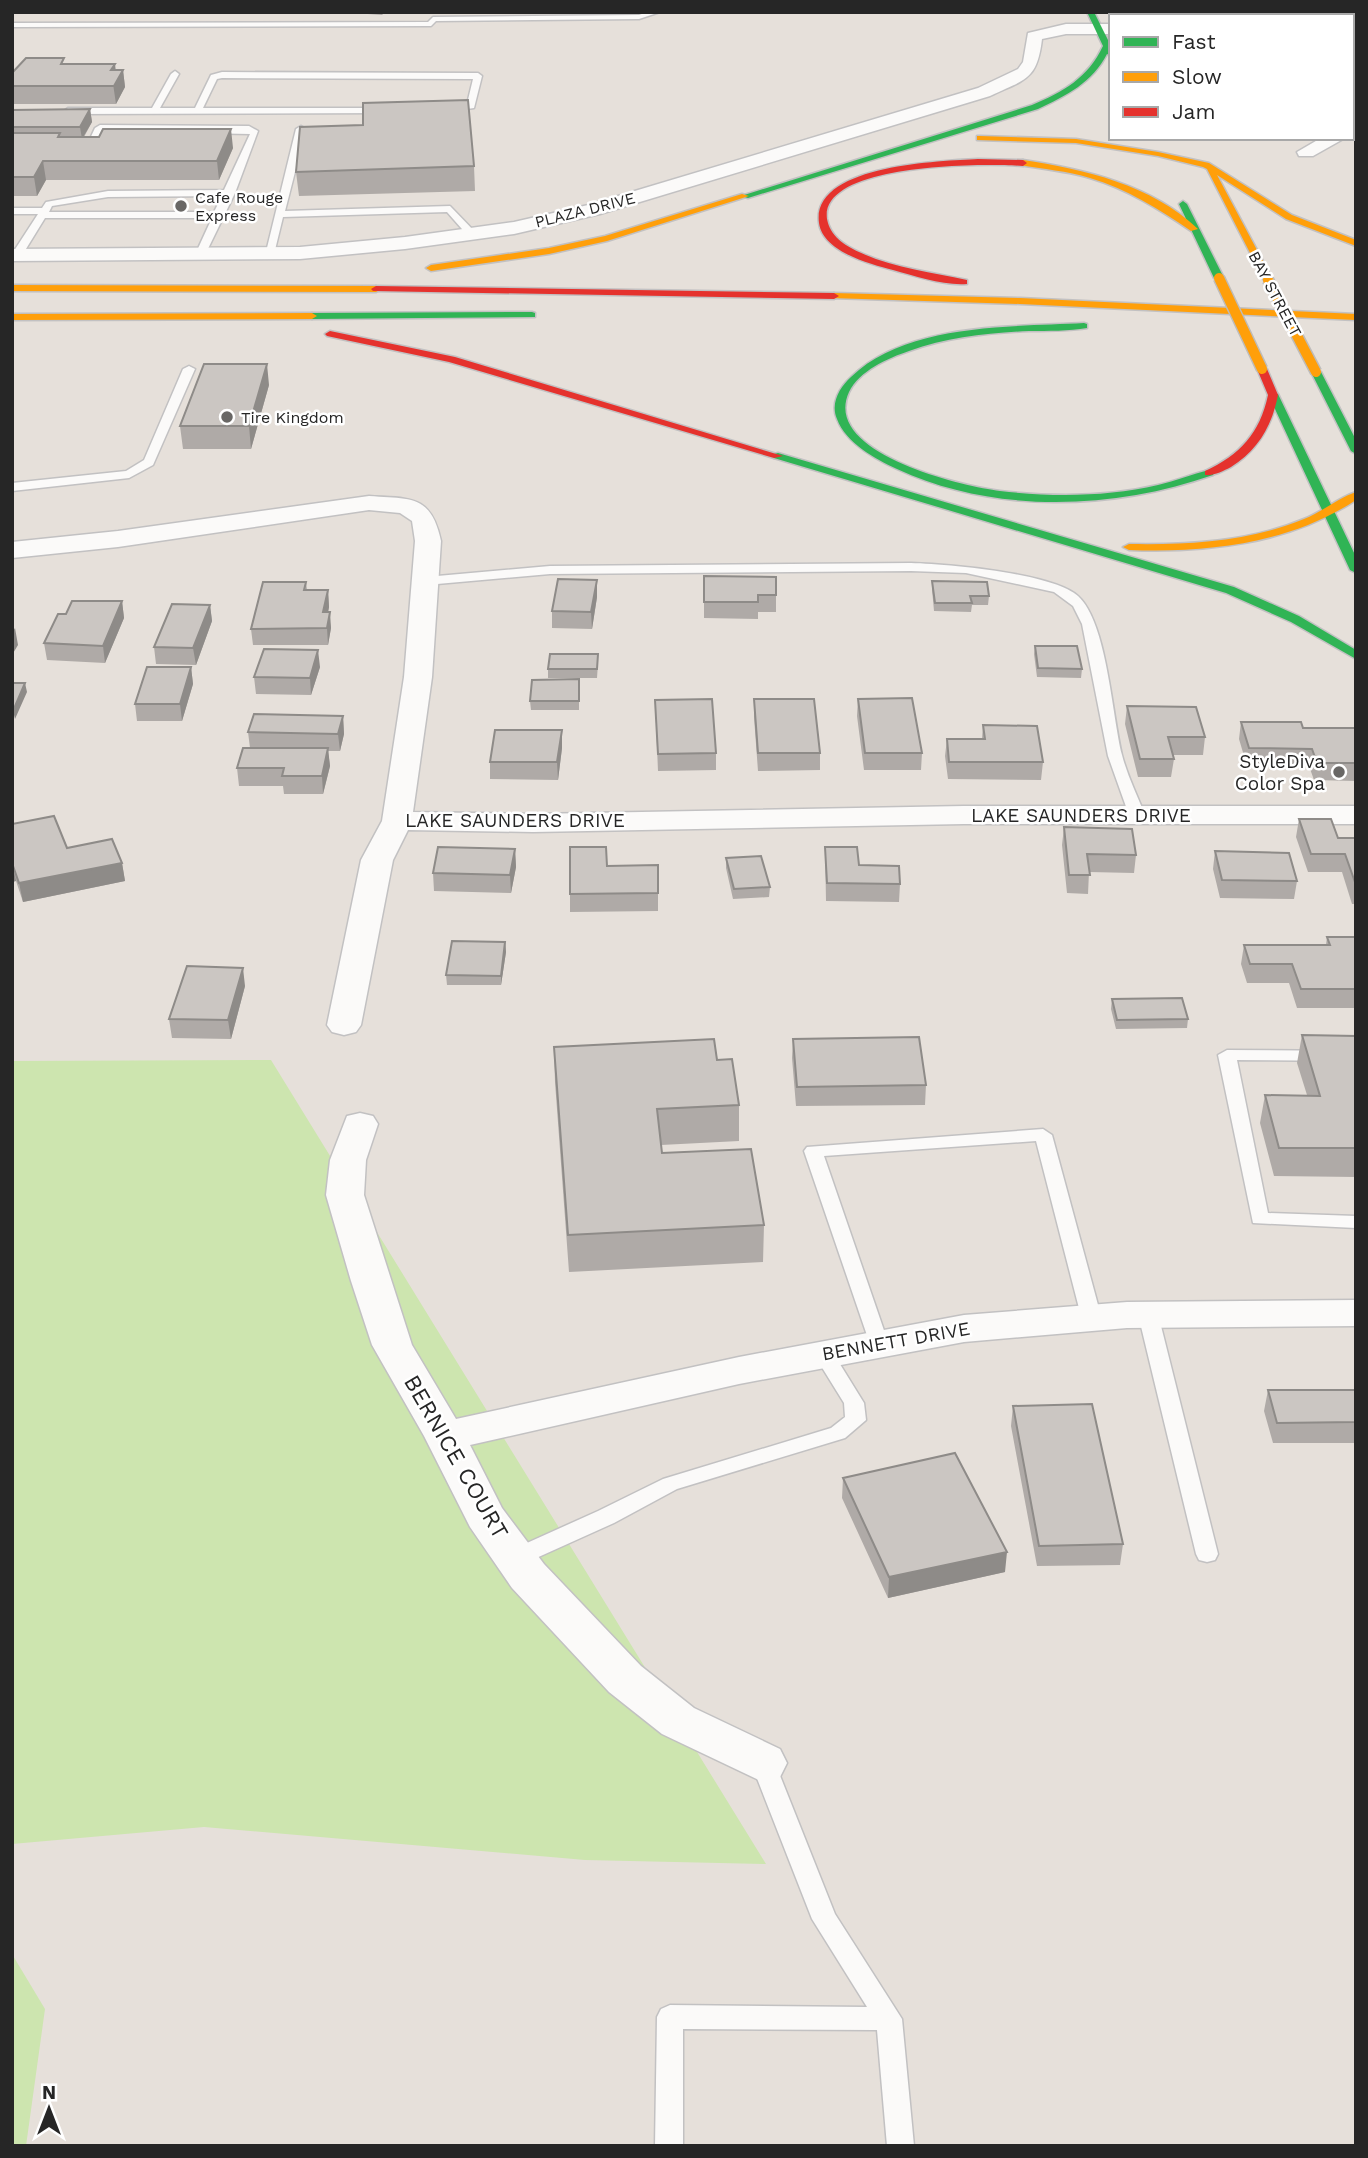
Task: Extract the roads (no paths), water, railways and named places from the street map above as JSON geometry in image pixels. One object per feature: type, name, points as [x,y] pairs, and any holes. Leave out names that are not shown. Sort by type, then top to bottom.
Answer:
[{"type":"main road","points":[[420,270],[607,238],[905,148],[1058,97],[1090,77],[1103,60],[1103,34]]},
{"type":"main road","points":[[905,148],[970,139],[1033,138],[1088,142],[1158,154],[1206,165],[1289,217],[1356,243]]},
{"type":"main road","points":[[1152,140],[1356,570]]},
{"type":"main road","name":"BAY STREET","points":[[1197,147],[1356,452]]},
{"type":"main road","points":[[1150,307],[963,282],[882,265],[863,258],[829,237],[821,227],[820,217],[830,196],[888,171],[943,164],[1003,163],[1082,173],[1131,188],[1150,197],[1194,229]]},
{"type":"main road","points":[[188,288],[395,273]]},
{"type":"main road","points":[[12,288],[655,291],[1150,307],[1356,317]]},
{"type":"main road","points":[[12,317],[547,315]]},
{"type":"main road","points":[[178,317],[342,336],[451,359],[1230,590],[1324,633],[1356,655]]},
{"type":"main road","points":[[952,320],[1096,325],[950,338],[907,347],[855,374],[843,390],[838,409],[848,428],[871,450],[896,464],[982,491],[1080,498],[1133,494],[1174,486],[1235,462],[1255,447],[1273,394]]},
{"type":"main road","points":[[1227,331],[1311,335]]},
{"type":"main road","points":[[1037,532],[1107,545],[1147,548],[1223,545],[1255,538],[1328,512],[1356,495]]},
{"type":"street","name":"PLAZA DRIVE","points":[[15,255],[269,254],[472,235],[593,210],[984,92],[1024,72],[1031,62],[1034,36],[1050,31],[1103,34]]},
{"type":"street","points":[[1306,152],[1332,140]]},
{"type":"street","name":"LAKE SAUNDERS DRIVE","points":[[12,550],[118,539],[369,503],[392,503],[406,506],[418,513],[424,520],[428,541],[426,581],[418,677],[397,821],[533,823],[964,815],[1356,815]]},
{"type":"street","points":[[344,1025],[377,860],[397,821]]},
{"type":"street","name":"BERNICE COURT","points":[[360,1124],[348,1160],[345,1195],[392,1345],[445,1436],[485,1516],[515,1558],[625,1679],[678,1721],[763,1763]]},
{"type":"street","name":"BENNETT DRIVE","points":[[445,1436],[658,1387],[823,1353],[990,1325],[1091,1316],[1356,1312]]},
{"type":"lane","points":[[12,25],[430,24],[434,16],[639,17],[656,12]]},
{"type":"lane","points":[[155,110],[175,75]]},
{"type":"lane","points":[[198,110],[215,77],[222,75],[478,76],[471,106],[432,109]]},
{"type":"lane","points":[[68,147],[91,146],[110,110]]},
{"type":"lane","points":[[54,111],[404,110]]},
{"type":"lane","points":[[100,128],[249,129],[255,133],[200,255]]},
{"type":"lane","points":[[269,254],[301,129]]},
{"type":"lane","points":[[15,255],[49,204],[108,194],[230,193]]},
{"type":"lane","points":[[279,214],[450,209],[472,235]]},
{"type":"lane","points":[[12,211],[219,215]]},
{"type":"lane","points":[[12,487],[129,474],[149,462],[189,369]]},
{"type":"lane","points":[[426,581],[550,570],[911,567],[966,569],[1058,589],[1081,605],[1089,624],[1115,756],[1137,815]]},
{"type":"lane","points":[[1356,1056],[1227,1055],[1259,1219],[1356,1222]]},
{"type":"lane","points":[[878,1342],[813,1151],[1043,1135],[1091,1316]]},
{"type":"lane","points":[[1148,1314],[1207,1554]]},
{"type":"lane","points":[[515,1558],[606,1517],[670,1484],[838,1433],[856,1420],[854,1403],[823,1353]]},
{"type":"lane","points":[[763,1763],[825,1919],[889,2019],[901,2146]]},
{"type":"lane","points":[[669,2146],[670,2017],[889,2019]]},
{"type":"place","name":"Cafe Rouge Express","points":[[181,206]]},
{"type":"place","name":"Tire Kingdom","points":[[227,417]]},
{"type":"place","name":"StyleDiva Color Spa","points":[[1339,772]]}]
